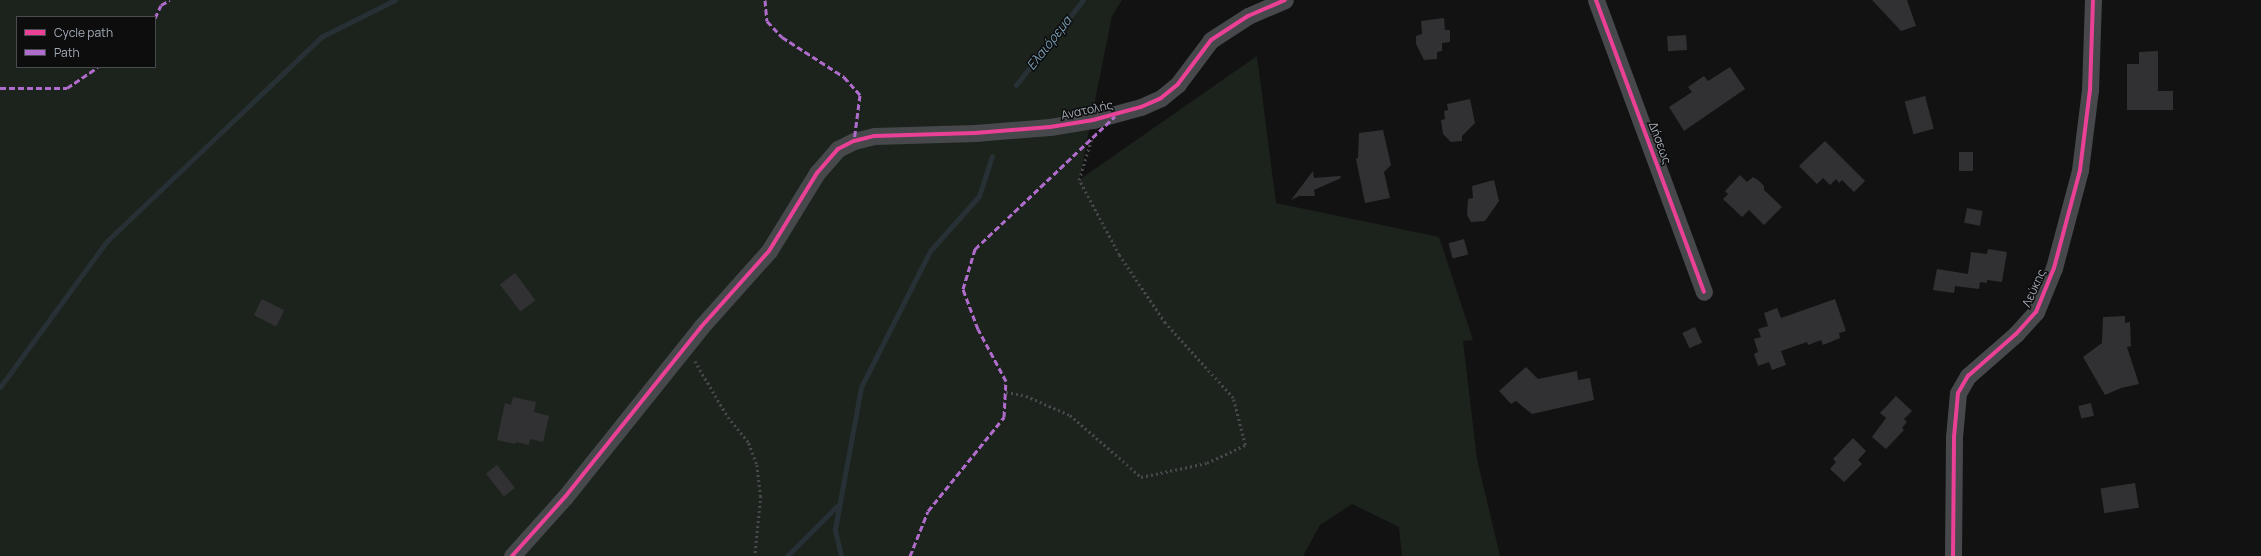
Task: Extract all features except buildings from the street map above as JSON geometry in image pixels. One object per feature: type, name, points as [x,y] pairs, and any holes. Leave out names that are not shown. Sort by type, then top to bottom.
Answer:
[{"type":"street","name":"Ανατολής","points":[[512,556],[570,491],[686,345],[769,251],[824,163],[838,149],[854,141],[884,134],[975,133],[1050,127],[1093,120],[1141,107],[1160,98],[1178,84],[1211,40],[1260,9],[1284,0]]},
{"type":"street","name":"Δήσεως","points":[[1596,0],[1704,292]]},
{"type":"street","name":"Λεύκης","points":[[1953,556],[1954,437],[1958,393],[1972,371],[2016,334],[2036,312],[2054,268],[2080,170],[2090,90],[2093,0]]},
{"type":"path","points":[[1006,392],[1026,396],[1070,415],[1141,477],[1207,463],[1245,444],[1233,398],[1165,322],[1119,255],[1079,180],[1092,136]]},
{"type":"path","points":[[686,345],[728,417],[749,443],[757,465],[761,496],[755,556]]},
{"type":"shaded area","points":[[0,0],[1122,0],[1112,16],[1079,180],[1257,56],[1276,203],[1439,237],[1473,340],[1463,341],[1477,459],[1500,556],[1402,556],[1399,527],[1352,504],[1320,525],[1303,556],[0,556]]},
{"type":"waterway","points":[[0,387],[107,241],[321,37],[395,0]]},
{"type":"waterway","name":"Ελαιόρεμα","points":[[1016,85],[1083,0]]},
{"type":"waterway","points":[[841,556],[835,529],[861,387],[930,251],[979,196],[992,156]]},
{"type":"waterway","points":[[787,556],[839,504]]},
{"type":"marked path","points":[[156,16],[161,5],[170,0]]},
{"type":"marked path","points":[[765,0],[767,21],[782,37],[844,77],[860,95],[854,141]]},
{"type":"marked path","points":[[0,88],[67,88],[97,68]]},
{"type":"marked path","points":[[910,556],[928,511],[1004,417],[1006,381],[978,329],[963,289],[975,249],[1115,116]]},
{"type":"cycle path","points":[[512,556],[565,497],[701,327],[769,251],[817,173],[838,149],[854,141],[874,136],[975,133],[1050,127],[1093,120],[1141,107],[1161,98],[1178,84],[1211,40],[1248,16],[1285,0]]},
{"type":"cycle path","points":[[1596,0],[1704,292]]},
{"type":"cycle path","points":[[1953,556],[1954,437],[1958,393],[1968,376],[2016,334],[2036,312],[2054,268],[2080,170],[2090,90],[2093,0]]}]
